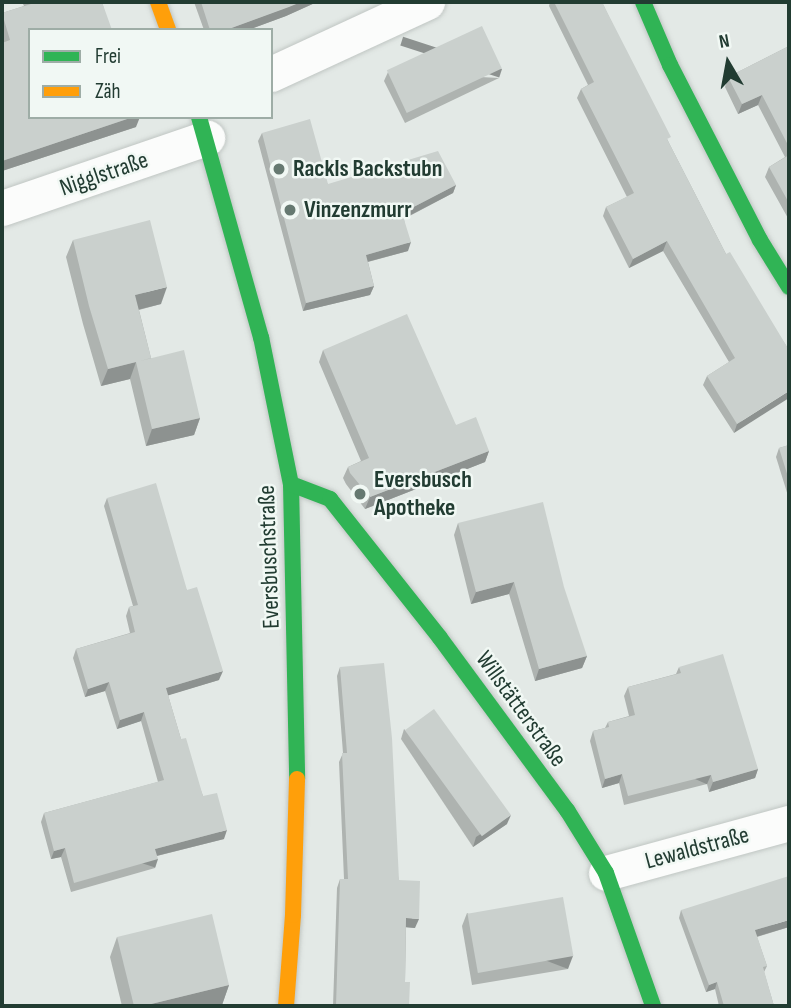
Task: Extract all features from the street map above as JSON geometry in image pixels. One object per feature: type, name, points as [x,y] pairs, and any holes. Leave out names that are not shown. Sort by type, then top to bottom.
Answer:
[{"type":"street","points":[[158,2],[166,28]]},
{"type":"street","points":[[273,73],[427,2]]},
{"type":"street","points":[[643,2],[670,65],[736,193],[789,287]]},
{"type":"street","name":"Nigglstraße","points":[[2,208],[203,128]]},
{"type":"street","name":"Eversbuschstraße","points":[[203,128],[261,337],[291,484],[297,784],[293,915],[286,1006]]},
{"type":"street","name":"Willstätterstraße","points":[[291,484],[330,499],[440,638],[543,777],[606,873],[653,1006]]},
{"type":"street","name":"Lewaldstraße","points":[[606,873],[789,823]]},
{"type":"building","points":[[102,2],[111,28],[28,28],[28,119],[127,119],[2,161],[2,43],[10,40],[2,13],[31,4]]},
{"type":"building","points":[[201,2],[301,2],[231,28],[209,28]]},
{"type":"building","points":[[554,2],[602,2],[671,137],[667,139],[726,254],[730,252],[789,350],[789,391],[737,424],[707,376],[735,358],[667,241],[633,259],[606,207],[634,193],[581,89],[594,82]]},
{"type":"building","points":[[482,26],[502,69],[407,113],[387,70]]},
{"type":"building","points":[[789,46],[789,147],[762,95],[742,104],[728,77]]},
{"type":"building","points":[[310,119],[328,184],[438,151],[456,185],[402,213],[411,242],[366,255],[374,286],[306,303],[262,133]]},
{"type":"building","points":[[789,155],[789,203],[769,167]]},
{"type":"building","points":[[150,220],[167,287],[135,295],[151,358],[140,361],[184,350],[200,418],[152,429],[136,362],[108,369],[73,240]]},
{"type":"building","points":[[407,314],[456,425],[476,417],[489,451],[370,497],[348,467],[369,458],[323,350]]},
{"type":"building","points":[[789,445],[789,480],[779,448]]},
{"type":"building","points":[[156,483],[187,590],[197,587],[223,671],[166,688],[181,739],[186,738],[203,796],[217,793],[227,830],[155,849],[158,859],[74,883],[65,848],[54,851],[44,813],[164,780],[144,712],[120,720],[109,682],[88,689],[76,649],[135,632],[129,607],[138,605],[107,498]]},
{"type":"building","points":[[543,502],[564,587],[587,656],[539,669],[514,582],[476,592],[458,523]]},
{"type":"building","points":[[723,654],[758,769],[713,782],[711,775],[628,796],[622,774],[605,779],[593,731],[609,727],[608,722],[635,715],[628,687],[681,673],[679,667]]},
{"type":"building","points":[[384,663],[392,738],[399,880],[420,881],[419,919],[406,918],[405,982],[410,982],[409,1006],[336,1006],[340,879],[348,879],[342,753],[347,753],[340,667]]},
{"type":"building","points":[[434,709],[511,815],[482,836],[405,730]]},
{"type":"building","points":[[789,876],[789,920],[755,930],[767,966],[763,967],[774,1006],[724,1006],[717,982],[709,985],[681,910]]},
{"type":"building","points":[[563,897],[573,956],[478,973],[467,914]]},
{"type":"building","points":[[212,914],[229,985],[134,1006],[117,937]]},
{"type":"traffic: fast","points":[[643,2],[670,65],[760,240],[789,287]]},
{"type":"traffic: fast","points":[[200,119],[261,337],[291,484],[297,779]]},
{"type":"traffic: fast","points":[[291,484],[330,499],[440,638],[567,810],[606,873],[653,1006]]},
{"type":"traffic: slow","points":[[158,2],[167,28]]},
{"type":"traffic: slow","points":[[286,1006],[293,915],[297,779]]},
{"type":"place","name":"Rackls Backstubn","points":[[279,169]]},
{"type":"place","name":"Vinzenzmurr","points":[[290,210]]},
{"type":"place","name":"Eversbusch Apotheke","points":[[360,494]]}]
